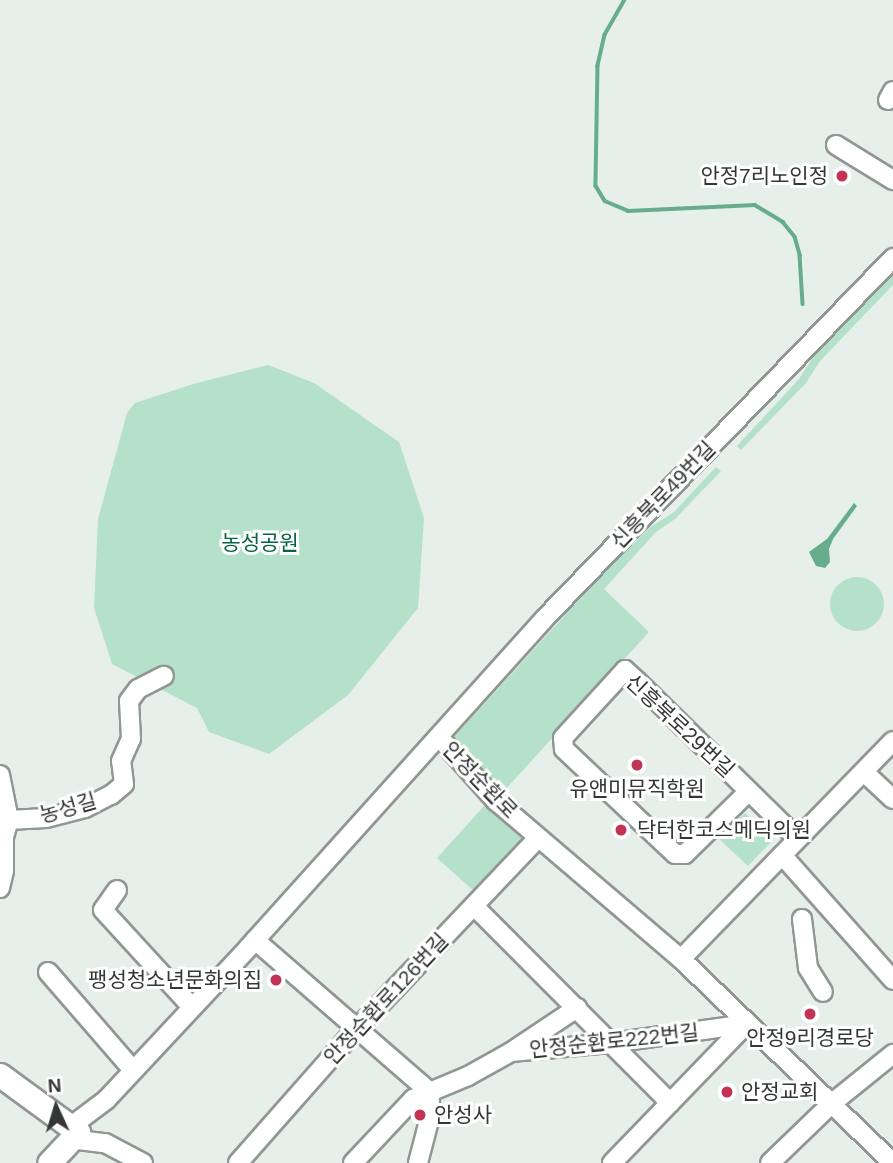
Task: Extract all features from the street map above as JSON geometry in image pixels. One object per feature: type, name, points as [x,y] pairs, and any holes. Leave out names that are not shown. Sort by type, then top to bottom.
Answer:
[{"type":"main road","points":[[0,1076],[70,1133]]},
{"type":"main road","points":[[0,1090],[70,1133]]},
{"type":"main road","points":[[49,1163],[70,1133]]},
{"type":"main road","name":"안정순환로","points":[[33,1163],[70,1133]]},
{"type":"street","points":[[836,145],[893,180]]},
{"type":"street","name":"신흥북로49번길","points":[[439,737],[554,608],[893,258]]},
{"type":"street","name":"신흥북로29번길","points":[[749,791],[685,854],[675,854],[564,749],[563,738],[625,670],[749,791],[797,838]]},
{"type":"street","name":"농성길","points":[[0,775],[9,820],[46,818],[85,808],[124,784],[121,761],[131,739],[129,701],[138,689],[164,676]]},
{"type":"street","name":"안정순환로","points":[[70,1133],[106,1100],[439,737],[496,801],[681,959],[893,1163]]},
{"type":"street","points":[[681,959],[893,741]]},
{"type":"street","points":[[864,773],[893,799]]},
{"type":"street","points":[[0,887],[5,871],[4,837],[9,820]]},
{"type":"street","name":"안정순환로126번길","points":[[237,1163],[357,1030],[538,838]]},
{"type":"street","points":[[782,855],[893,980]]},
{"type":"street","points":[[117,890],[103,910],[192,1007]]},
{"type":"street","points":[[474,906],[670,1103]]},
{"type":"street","points":[[802,919],[808,968],[823,992]]},
{"type":"street","points":[[255,940],[429,1091],[430,1113],[418,1163]]},
{"type":"street","points":[[48,972],[133,1070]]},
{"type":"street","points":[[511,1052],[577,1008]]},
{"type":"street","points":[[612,1163],[746,1024]]},
{"type":"street","name":"안정순환로222번길","points":[[354,1163],[413,1099],[468,1076],[511,1052],[611,1043],[746,1024]]},
{"type":"street","points":[[769,1163],[831,1104],[893,1054]]},
{"type":"street","points":[[70,1133],[105,1143],[143,1163]]},
{"type":"green space","points":[[893,272],[893,285],[820,361],[806,383],[741,450],[737,446],[799,379],[819,348]]},
{"type":"green space","name":"농성공원","points":[[268,365],[314,383],[399,442],[424,518],[418,608],[348,695],[269,754],[209,732],[197,708],[112,664],[94,608],[98,519],[127,413],[135,403],[193,384]]},
{"type":"green space","points":[[716,467],[721,471],[675,519],[656,532],[604,589],[649,632],[504,791],[457,747],[455,736],[596,581],[649,528],[674,512]]},
{"type":"green space","points":[[857,577],[876,585],[884,604],[876,623],[857,631],[838,623],[830,604],[838,585]]},
{"type":"green space","points":[[485,805],[522,839],[475,892],[437,858]]},
{"type":"green space","points":[[745,813],[773,840],[748,866],[719,839]]},
{"type":"shaded area","points":[[854,503],[857,506],[833,539],[829,549],[830,562],[825,568],[816,566],[809,552],[827,539]]},
{"type":"waterway","points":[[625,0],[605,35],[598,66],[596,186],[605,201],[628,211],[755,205],[783,222],[795,237],[800,255],[803,304]]},
{"type":"place","name":"안정7리노인정","points":[[842,176]]},
{"type":"place","name":"유앤미뮤직학원","points":[[637,765]]},
{"type":"place","name":"닥터한코스메딕의원","points":[[621,830]]},
{"type":"place","name":"팽성청소년문화의집","points":[[276,980]]},
{"type":"place","name":"안정9리경로당","points":[[810,1014]]},
{"type":"place","name":"안정교회","points":[[727,1092]]},
{"type":"place","name":"안성사","points":[[420,1115]]}]
